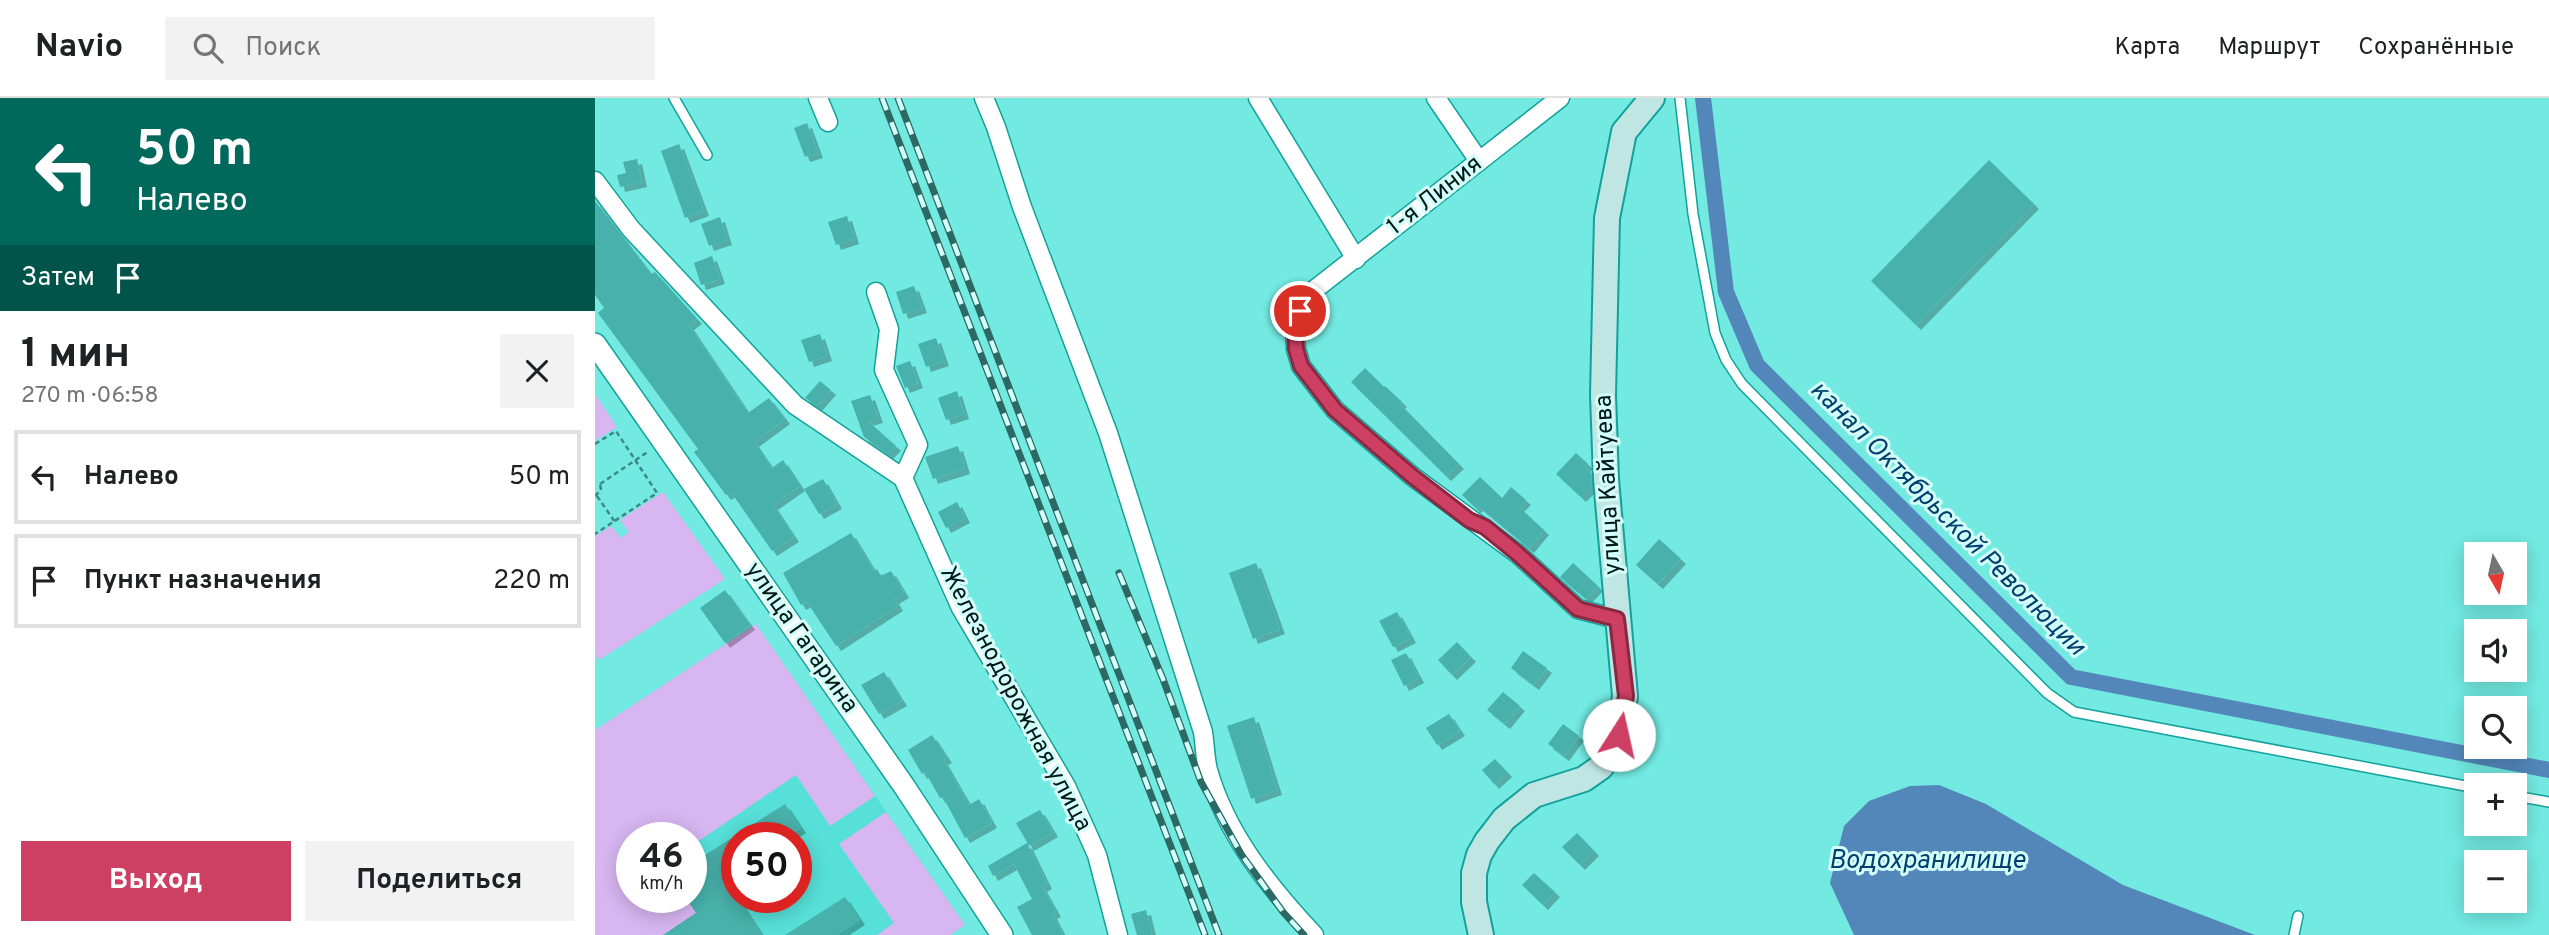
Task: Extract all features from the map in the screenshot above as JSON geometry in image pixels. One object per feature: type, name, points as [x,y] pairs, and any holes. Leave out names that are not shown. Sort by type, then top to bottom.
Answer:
[{"type":"main road","name":"улица Кайтуева","points":[[1481,935],[1474,902],[1474,873],[1479,855],[1487,841],[1504,819],[1534,795],[1568,786],[1601,767],[1619,735],[1626,696],[1605,480],[1602,395],[1607,218],[1624,131],[1652,98]]},
{"type":"street","points":[[818,98],[828,122]]},
{"type":"street","points":[[984,98],[1108,433],[1203,732],[1208,770],[1229,823],[1257,867],[1314,935]]},
{"type":"street","points":[[1258,98],[1356,259]]},
{"type":"street","points":[[1436,98],[1479,161]]},
{"type":"street","name":"1-я Линия","points":[[1560,98],[1309,294],[1298,321],[1296,349],[1301,366],[1335,410],[1412,476],[1469,520],[1485,527],[1578,609],[1617,619]]},
{"type":"street","points":[[595,181],[631,229],[795,405],[903,478],[918,445],[884,370],[889,328],[876,292]]},
{"type":"street","name":"улица Гагарина","points":[[595,344],[904,786],[1002,935]]},
{"type":"street","name":"Железнодорожная улица","points":[[903,478],[961,608],[1066,786],[1097,855],[1118,935]]},
{"type":"lane","points":[[674,98],[707,155]]},
{"type":"lane","points":[[1680,98],[1693,214],[1715,334],[1726,360],[1742,384],[2047,692],[2074,712],[2464,786]]},
{"type":"lane","points":[[2527,798],[2549,802]]},
{"type":"lane","points":[[2294,935],[2298,916]]},
{"type":"path","points":[[595,444],[616,430],[657,493],[595,534]]},
{"type":"path","points":[[600,484],[663,442]]},
{"type":"path","points":[[595,481],[600,484],[601,490],[596,496],[615,522]]},
{"type":"shaded area","points":[[595,394],[617,427],[595,441]]},
{"type":"shaded area","points":[[663,492],[725,579],[599,660],[595,654],[595,536],[611,526],[621,538],[629,532],[620,520]]},
{"type":"shaded area","points":[[756,624],[965,925],[950,935],[595,935],[595,730]]},
{"type":"shaded area","points":[[756,624],[875,796],[830,826],[796,775],[726,822],[721,822],[721,826],[707,835],[707,822],[616,822],[616,913],[696,913],[663,935],[595,935],[595,730]]},
{"type":"shaded area","points":[[886,812],[965,925],[950,935],[877,935],[894,923],[839,844]]},
{"type":"water","name":"Водохранилище","points":[[1939,785],[1986,804],[2123,885],[2255,935],[1854,935],[1830,883],[1844,826],[1869,801],[1910,786]]},
{"type":"building","points":[[807,123],[818,153],[805,157],[794,128]]},
{"type":"building","points":[[679,144],[704,211],[685,218],[661,151]]},
{"type":"building","points":[[637,159],[642,182],[620,187],[617,175],[626,173],[623,162]]},
{"type":"building","points":[[1989,160],[2034,204],[1916,325],[1871,281]]},
{"type":"building","points":[[595,201],[651,274],[655,272],[697,319],[689,325],[748,413],[769,398],[785,419],[754,442],[772,468],[783,460],[800,486],[773,505],[794,537],[772,551],[731,492],[726,495],[694,452],[698,449],[598,313],[604,308],[595,295]]},
{"type":"building","points":[[847,216],[854,239],[836,245],[828,222]]},
{"type":"building","points":[[720,217],[727,240],[709,246],[701,224]]},
{"type":"building","points":[[712,256],[720,279],[701,285],[694,263]]},
{"type":"building","points":[[914,286],[922,308],[903,314],[896,292]]},
{"type":"building","points":[[820,334],[827,356],[809,362],[801,340]]},
{"type":"building","points":[[936,338],[944,361],[926,367],[918,344]]},
{"type":"building","points":[[910,361],[918,383],[905,388],[896,366]]},
{"type":"building","points":[[1365,368],[1402,402],[1400,404],[1459,464],[1446,476],[1351,382]]},
{"type":"building","points":[[820,381],[831,390],[817,406],[805,398]]},
{"type":"building","points":[[957,391],[964,414],[946,420],[938,398]]},
{"type":"building","points":[[870,395],[878,418],[868,421],[896,446],[888,454],[864,437],[851,401]]},
{"type":"building","points":[[958,446],[965,469],[933,479],[925,457]]},
{"type":"building","points":[[1576,453],[1588,464],[1585,467],[1591,473],[1592,486],[1581,497],[1556,474]]},
{"type":"building","points":[[1480,477],[1502,498],[1511,487],[1526,500],[1519,507],[1544,530],[1529,548],[1462,495]]},
{"type":"building","points":[[823,479],[837,504],[819,514],[804,489]]},
{"type":"building","points":[[957,502],[965,518],[946,528],[938,512]]},
{"type":"building","points":[[851,533],[874,571],[877,569],[881,576],[891,571],[904,593],[894,599],[898,606],[836,646],[807,602],[801,605],[783,573]]},
{"type":"building","points":[[1659,539],[1681,559],[1658,584],[1636,565]]},
{"type":"building","points":[[1256,563],[1280,629],[1253,639],[1229,573]]},
{"type":"building","points":[[1573,563],[1598,586],[1586,599],[1560,577]]},
{"type":"building","points":[[725,590],[750,625],[725,643],[700,608]]},
{"type":"building","points":[[1397,612],[1411,638],[1393,647],[1379,621]]},
{"type":"building","points":[[1457,642],[1471,657],[1452,675],[1438,660]]},
{"type":"building","points":[[1523,651],[1547,668],[1534,685],[1511,668]]},
{"type":"building","points":[[1406,653],[1419,678],[1404,686],[1391,660]]},
{"type":"building","points":[[884,672],[902,701],[879,714],[861,685]]},
{"type":"building","points":[[1503,692],[1520,706],[1505,724],[1487,710]]},
{"type":"building","points":[[1449,714],[1460,731],[1437,745],[1426,728]]},
{"type":"building","points":[[1254,717],[1277,790],[1251,799],[1227,726]]},
{"type":"building","points":[[1563,724],[1579,736],[1564,756],[1548,744]]},
{"type":"building","points":[[932,735],[947,758],[943,760],[969,805],[979,799],[992,823],[965,838],[943,797],[940,798],[925,772],[922,774],[908,750]]},
{"type":"building","points":[[1495,759],[1507,772],[1494,784],[1482,770]]},
{"type":"building","points":[[785,804],[797,822],[757,822]]},
{"type":"building","points":[[1040,810],[1053,832],[1029,846],[1016,823]]},
{"type":"building","points":[[1577,833],[1594,851],[1580,865],[1562,847]]},
{"type":"building","points":[[1027,843],[1047,884],[1042,887],[1056,912],[1052,914],[1063,935],[1032,935],[1017,907],[1032,899],[1014,864],[993,876],[988,866]]},
{"type":"building","points":[[721,845],[721,913],[747,913],[762,935],[663,935],[696,913],[707,913],[707,854]]},
{"type":"building","points":[[1534,873],[1555,892],[1543,905],[1522,885]]},
{"type":"building","points":[[845,897],[860,920],[837,935],[785,935]]},
{"type":"building","points":[[1146,910],[1152,935],[1137,935],[1131,914]]},
{"type":"waterway","name":"канал Октябрьской Революции","points":[[1703,98],[1726,292],[1757,365],[2071,677],[2549,770]]},
{"type":"railway","points":[[882,98],[1205,935]]},
{"type":"railway","points":[[898,98],[1219,935]]},
{"type":"railway","points":[[1119,573],[1163,679],[1201,782],[1241,854],[1283,912],[1304,935]]},
{"type":"route","points":[[1300,311],[1295,332],[1301,366],[1335,410],[1412,476],[1469,520],[1485,527],[1518,554],[1578,609],[1617,619],[1626,696],[1619,735]]}]
